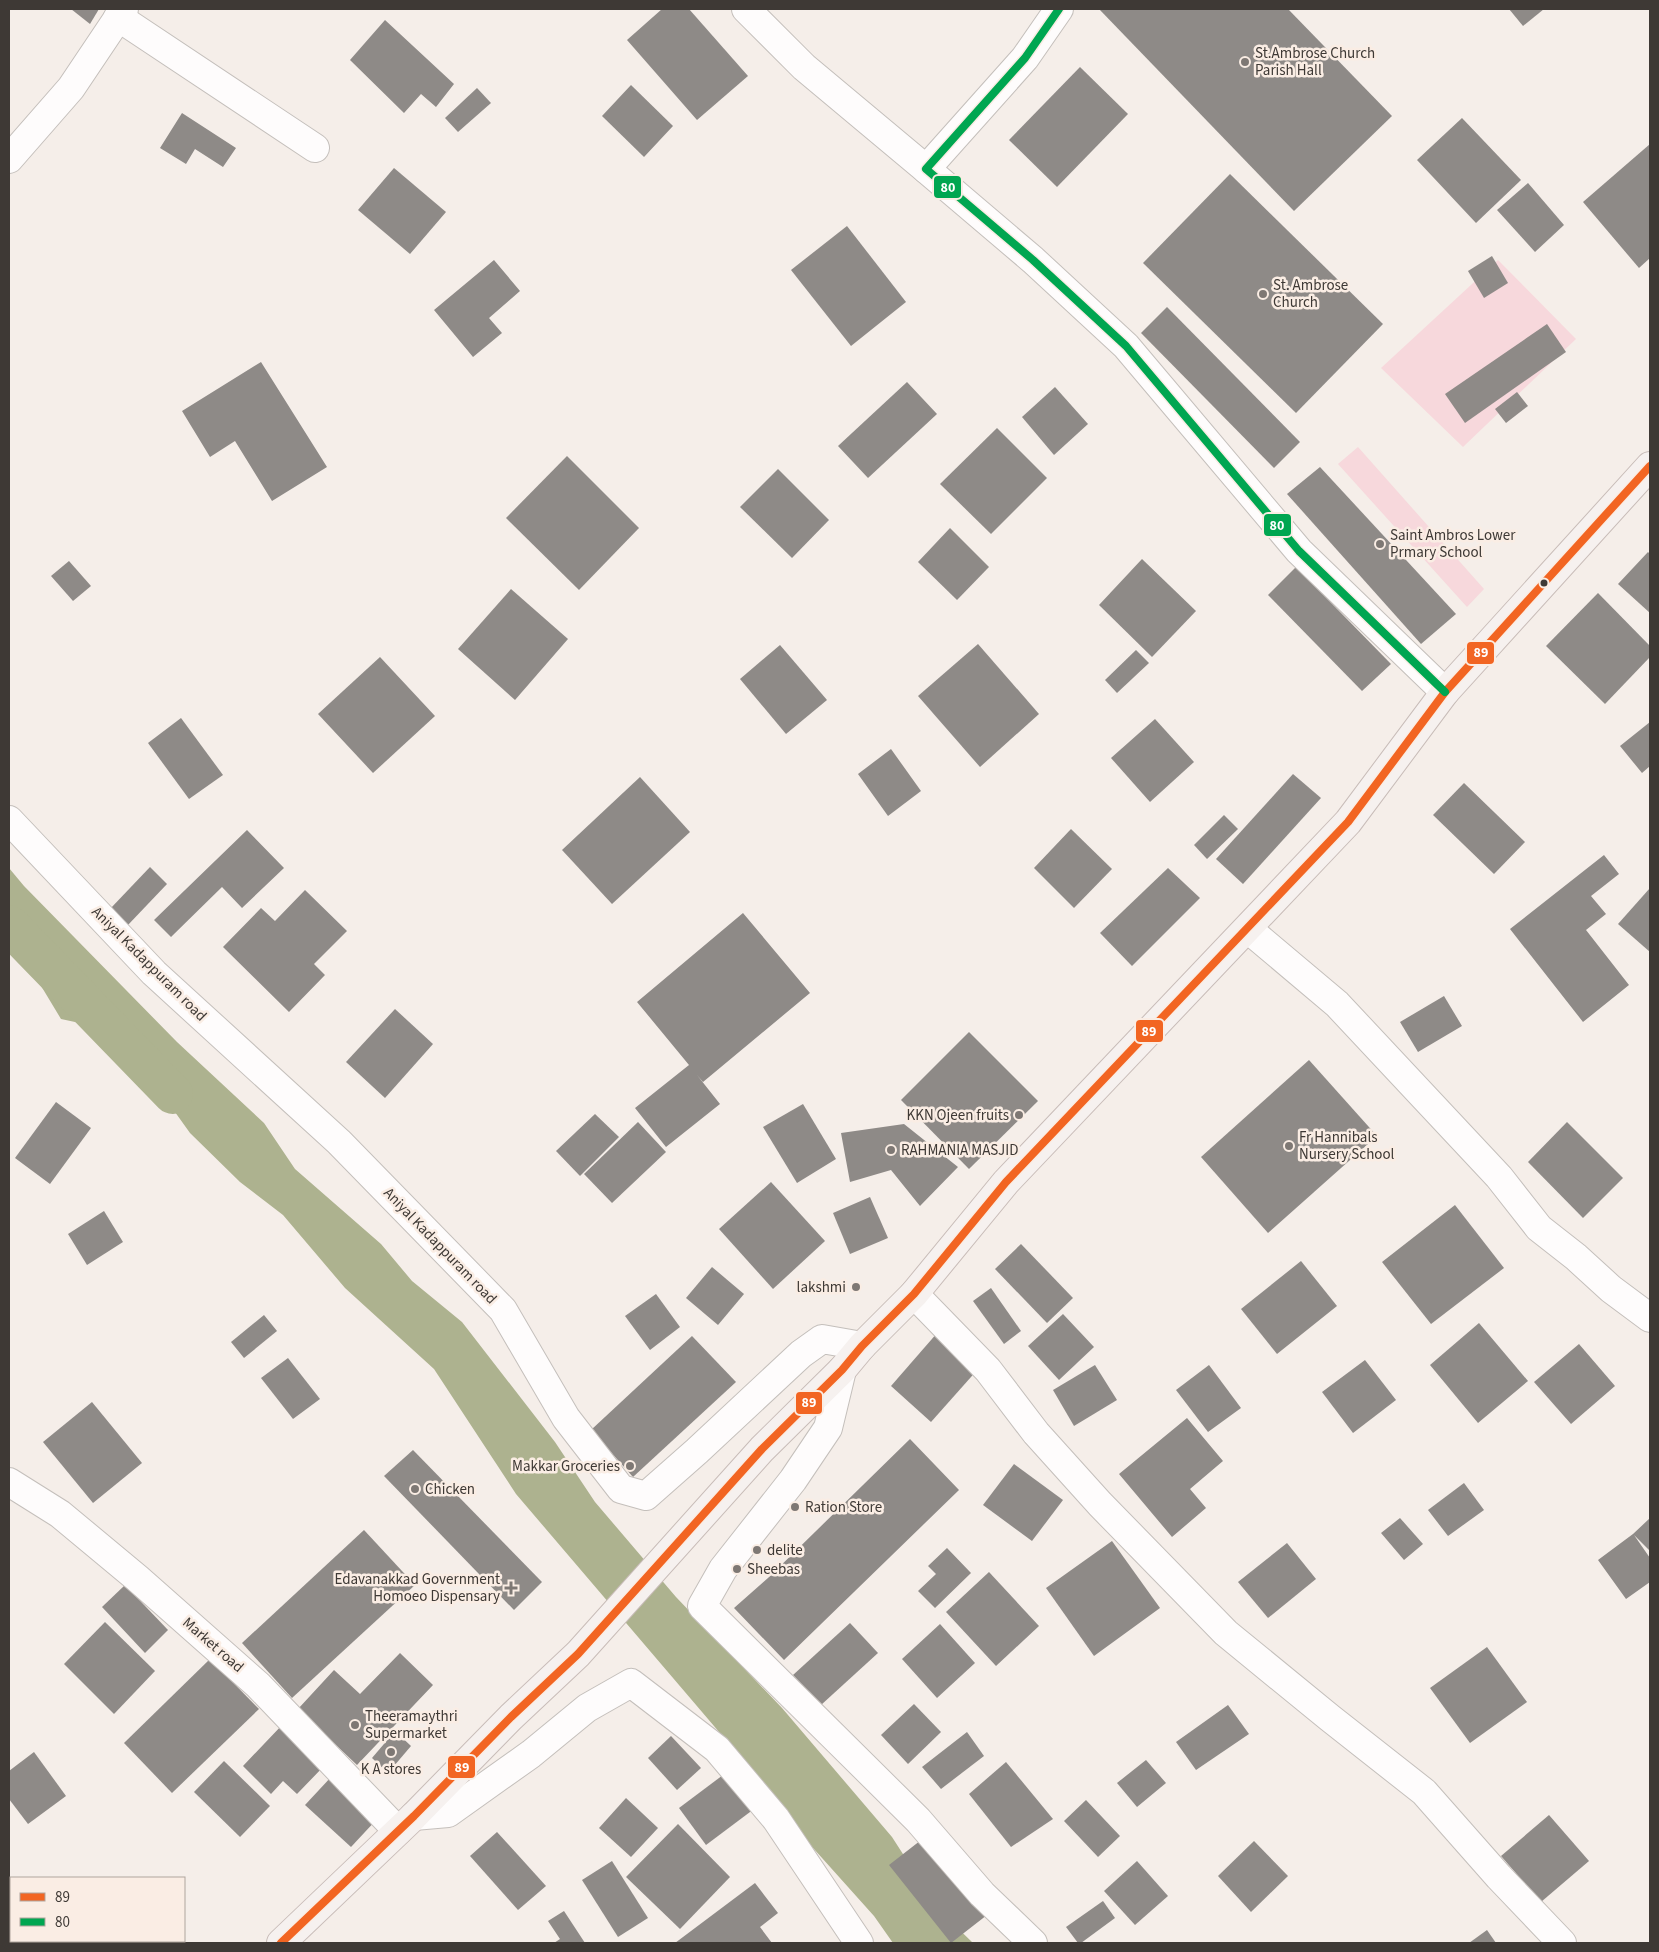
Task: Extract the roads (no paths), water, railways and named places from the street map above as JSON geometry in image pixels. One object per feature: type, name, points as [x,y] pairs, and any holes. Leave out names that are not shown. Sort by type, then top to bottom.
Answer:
[{"type":"main road","points":[[281,1943],[406,1824],[511,1717],[578,1654],[762,1449],[842,1370],[862,1346],[914,1294],[1006,1182],[1348,822],[1445,692],[1650,466]]},
{"type":"street","points":[[746,9],[804,67],[1033,260],[1126,346],[1299,551],[1445,692]]},
{"type":"street","points":[[926,169],[1025,58],[1059,9]]},
{"type":"street","points":[[9,160],[71,88],[121,13],[315,148]]},
{"type":"street","name":"Aniyal Kadappuram road","points":[[9,820],[154,974],[339,1142],[503,1310],[566,1418],[621,1489],[646,1496],[801,1354],[822,1339],[862,1346]]},
{"type":"street","points":[[1248,929],[1337,1004],[1499,1176],[1539,1228],[1576,1257],[1611,1289],[1650,1318]]},
{"type":"street","points":[[914,1294],[988,1370],[1036,1433],[1100,1504],[1226,1633],[1424,1792],[1499,1877],[1562,1943]]},
{"type":"street","points":[[842,1370],[828,1428],[793,1480],[723,1569],[702,1606],[918,1820],[982,1894],[1033,1943]]},
{"type":"street","name":"Market road","points":[[9,1482],[60,1514],[137,1578],[258,1684],[406,1824]]},
{"type":"street","points":[[406,1824],[448,1813],[531,1754],[587,1708],[631,1683],[717,1749],[776,1818],[859,1943]]},
{"type":"waterway","points":[[9,925],[173,1094]]},
{"type":"place","name":"St.Ambrose Church Parish Hall","points":[[1245,62]]},
{"type":"place","name":"St. Ambrose Church","points":[[1263,294]]},
{"type":"place","name":"Saint Ambros Lower Prmary School","points":[[1380,544]]},
{"type":"place","name":"KKN Ojeen fruits","points":[[1019,1115]]},
{"type":"place","name":"Fr Hannibals Nursery School","points":[[1289,1146]]},
{"type":"place","name":"RAHMANIA MASJID","points":[[891,1150]]},
{"type":"place","name":"lakshmi","points":[[856,1287]]},
{"type":"place","name":"Makkar Groceries","points":[[630,1466]]},
{"type":"place","name":"Chicken","points":[[415,1489]]},
{"type":"place","name":"Ration Store","points":[[795,1507]]},
{"type":"place","name":"delite","points":[[757,1550]]},
{"type":"place","name":"Sheebas","points":[[737,1569]]},
{"type":"place","name":"Edavanakkad Government Homoeo Dispensary","points":[[511,1588]]},
{"type":"place","name":"Theeramaythri Supermarket","points":[[355,1725]]},
{"type":"place","name":"K A stores","points":[[391,1752]]}]
